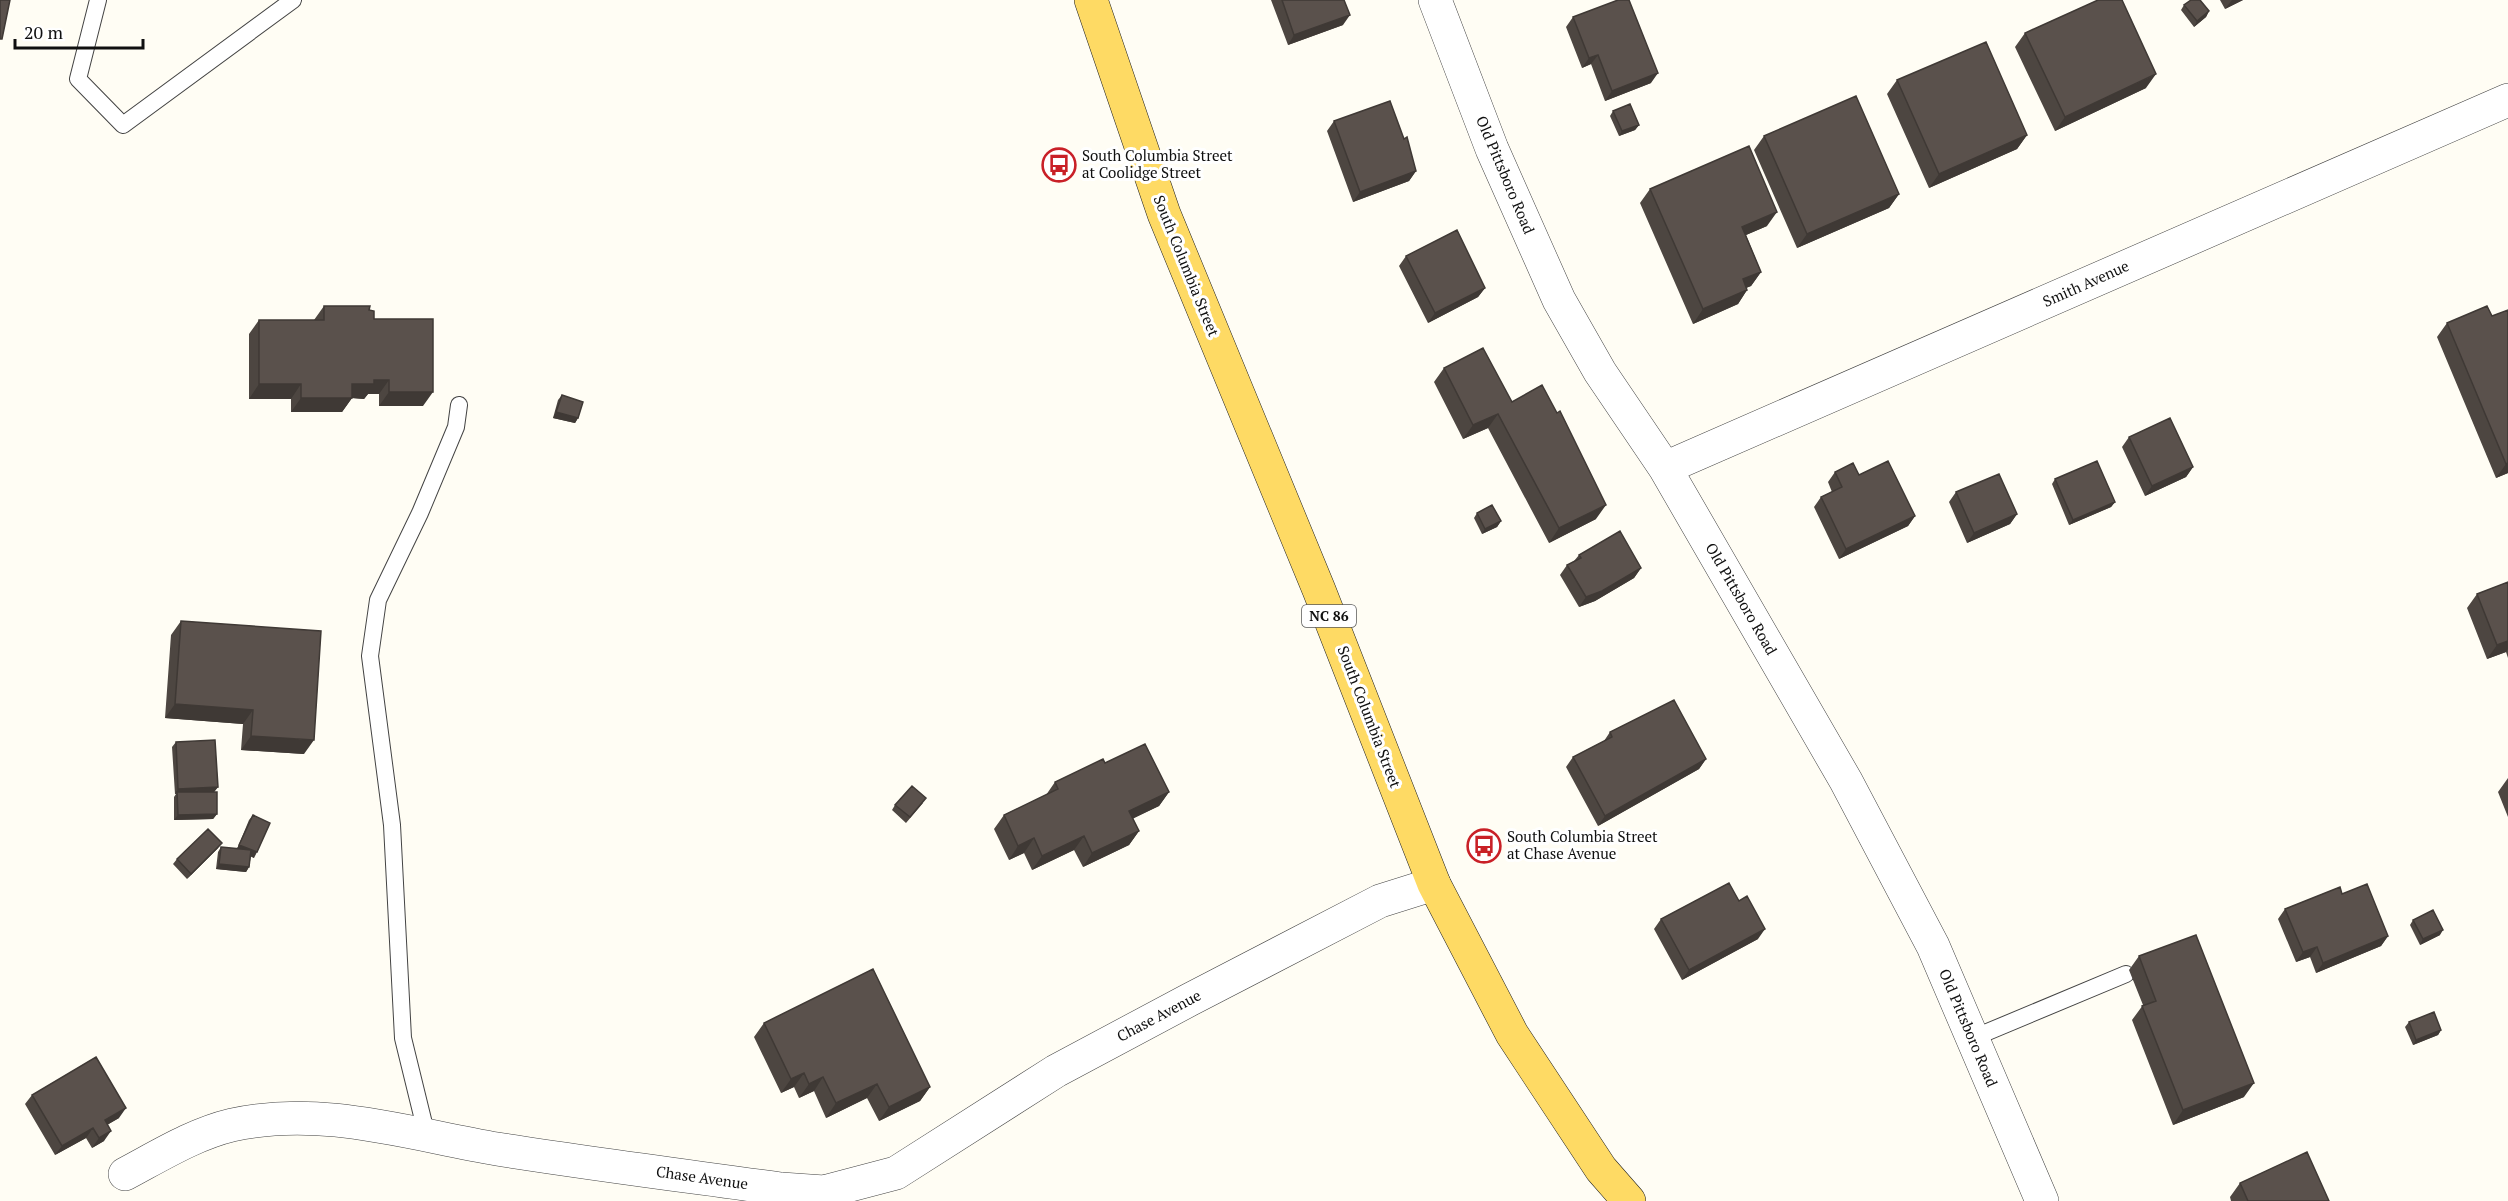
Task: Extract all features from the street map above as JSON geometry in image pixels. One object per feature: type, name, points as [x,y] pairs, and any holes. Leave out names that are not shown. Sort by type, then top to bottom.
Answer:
[{"type":"main road","name":"South Columbia Street","points":[[1091,0],[1164,214],[1319,590],[1434,884],[1512,1034],[1601,1169],[1629,1201]]},
{"type":"street","name":"Old Pittsboro Road","points":[[1435,0],[1492,149],[1559,300],[1600,372],[1665,468],[1846,781],[1933,946],[2042,1201]]},
{"type":"street","name":"Smith Avenue","points":[[1665,468],[2508,100]]},
{"type":"street","name":"Chase Avenue","points":[[125,1174],[188,1141],[232,1125],[286,1118],[339,1119],[497,1149],[781,1189],[824,1192],[896,1173],[1056,1071],[1380,901],[1434,884]]},
{"type":"lane","points":[[98,0],[78,79],[123,125],[293,0]]},
{"type":"lane","points":[[427,1136],[403,1038],[392,825],[370,656],[378,600],[420,513],[456,427],[459,405]]},
{"type":"lane","points":[[1973,1038],[2126,974]]},
{"type":"building","points":[[0,0],[10,0],[2,39],[0,39]]},
{"type":"building","points":[[1282,0],[1344,0],[1350,15],[1294,35]]},
{"type":"building","points":[[1618,0],[1629,0],[1658,73],[1612,91],[1598,55],[1589,58],[1573,17]]},
{"type":"building","points":[[2098,0],[2122,0],[2156,74],[2065,117],[2025,33]]},
{"type":"building","points":[[2191,0],[2200,0],[2209,11],[2197,21],[2184,5]]},
{"type":"building","points":[[1986,42],[2027,135],[1939,174],[1897,80]]},
{"type":"building","points":[[1856,96],[1899,194],[1807,234],[1764,136]]},
{"type":"building","points":[[1390,101],[1404,139],[1407,137],[1416,171],[1360,192],[1334,121]]},
{"type":"building","points":[[1630,104],[1639,125],[1622,131],[1613,111]]},
{"type":"building","points":[[1749,146],[1777,212],[1742,227],[1761,272],[1743,279],[1747,290],[1703,309],[1650,189]]},
{"type":"building","points":[[1457,230],[1485,288],[1435,313],[1406,256]]},
{"type":"building","points":[[324,306],[370,306],[369,310],[374,311],[374,319],[433,319],[433,392],[389,392],[389,380],[374,380],[374,384],[352,384],[352,398],[301,398],[301,384],[259,384],[259,320],[324,320]]},
{"type":"building","points":[[2487,306],[2492,316],[2508,310],[2508,463],[2506,464],[2447,323]]},
{"type":"building","points":[[1483,348],[1512,402],[1542,385],[1557,413],[1560,411],[1606,505],[1559,528],[1498,414],[1473,425],[1444,368]]},
{"type":"building","points":[[562,395],[583,402],[578,418],[556,412]]},
{"type":"building","points":[[2170,418],[2193,467],[2152,486],[2129,437]]},
{"type":"building","points":[[1888,461],[1915,516],[1846,549],[1821,497],[1842,487],[1835,472],[1853,463],[1859,475]]},
{"type":"building","points":[[2097,461],[2115,502],[2073,520],[2055,479]]},
{"type":"building","points":[[1999,474],[2017,514],[1974,533],[1956,492]]},
{"type":"building","points":[[1492,505],[1501,521],[1485,529],[1477,513]]},
{"type":"building","points":[[1620,531],[1641,568],[1602,591],[1586,597],[1567,565],[1581,558],[1579,555]]},
{"type":"building","points":[[2508,582],[2508,641],[2497,645],[2477,594]]},
{"type":"building","points":[[181,621],[321,631],[314,740],[251,736],[253,710],[175,704]]},
{"type":"building","points":[[1674,700],[1706,759],[1605,816],[1573,757],[1612,737],[1610,732]]},
{"type":"building","points":[[215,740],[218,787],[178,789],[176,742]]},
{"type":"building","points":[[1145,744],[1169,792],[1129,811],[1139,831],[1092,853],[1084,836],[1042,856],[1034,838],[1018,846],[1004,815],[1058,789],[1055,782],[1103,759],[1105,763]]},
{"type":"building","points":[[912,786],[926,798],[910,817],[895,805]]},
{"type":"building","points":[[177,792],[217,792],[217,814],[178,815]]},
{"type":"building","points":[[253,815],[270,823],[257,852],[239,845]]},
{"type":"building","points":[[208,829],[222,843],[191,874],[177,859]]},
{"type":"building","points":[[221,847],[251,850],[249,867],[219,864]]},
{"type":"building","points":[[1729,883],[1739,901],[1747,896],[1765,929],[1689,970],[1661,919]]},
{"type":"building","points":[[2367,884],[2388,936],[2323,963],[2317,947],[2303,952],[2285,909],[2340,887],[2342,894]]},
{"type":"building","points":[[2433,910],[2443,930],[2423,939],[2413,920]]},
{"type":"building","points":[[2196,935],[2254,1083],[2183,1110],[2142,1006],[2156,1001],[2139,956]]},
{"type":"building","points":[[873,969],[930,1087],[889,1107],[877,1084],[836,1103],[823,1077],[809,1084],[804,1073],[791,1079],[764,1023]]},
{"type":"building","points":[[2434,1012],[2441,1030],[2416,1040],[2409,1022]]},
{"type":"building","points":[[96,1057],[126,1108],[105,1120],[111,1131],[99,1138],[93,1128],[62,1146],[32,1095]]},
{"type":"building","points":[[2307,1152],[2329,1201],[2248,1201],[2240,1183]]},
{"type":"place","name":"South Columbia Street at Coolidge Street","points":[[1059,165]]},
{"type":"place","name":"South Columbia Street at Chase Avenue","points":[[1484,846]]}]
